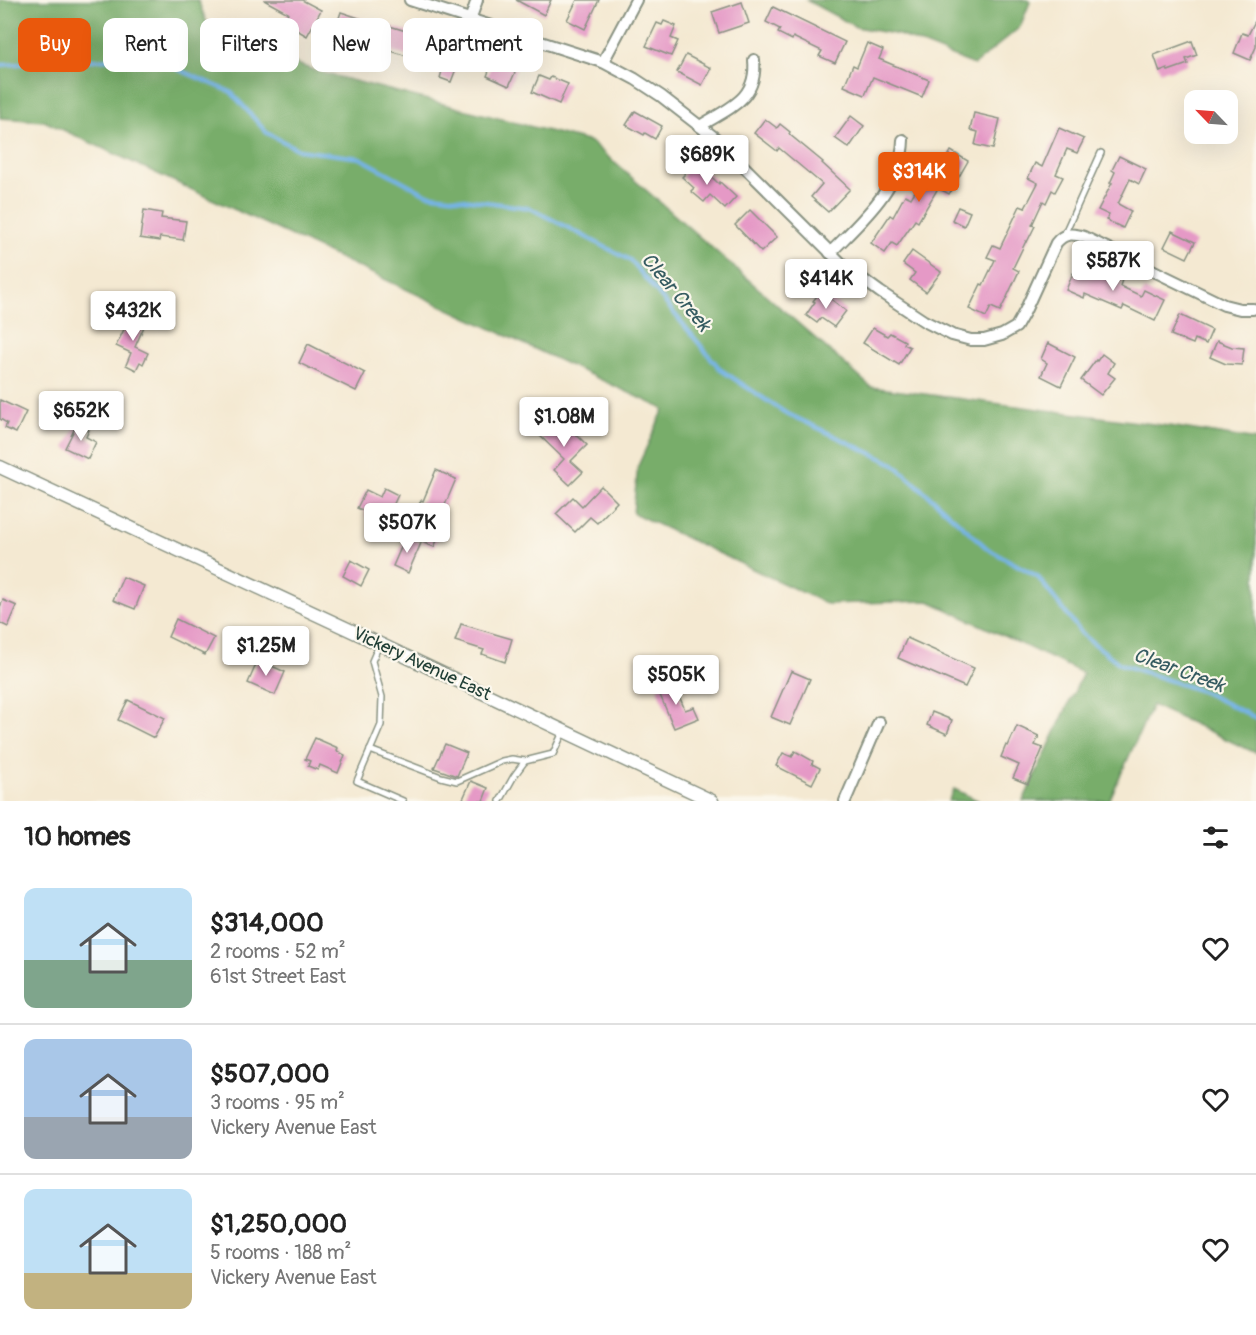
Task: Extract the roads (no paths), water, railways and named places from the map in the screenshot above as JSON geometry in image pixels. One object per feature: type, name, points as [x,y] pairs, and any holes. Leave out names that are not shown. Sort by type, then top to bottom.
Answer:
[{"type":"street","points":[[410,0],[464,18]]},
{"type":"street","points":[[471,18],[477,0]]},
{"type":"street","points":[[603,62],[636,0]]},
{"type":"street","points":[[543,43],[603,62],[648,87],[700,126],[732,154],[830,253],[858,276],[924,321],[959,337],[984,340],[1007,333],[1016,327],[1056,243],[1064,235],[1070,234],[1084,237],[1224,305],[1252,309]]},
{"type":"street","points":[[700,126],[742,99],[749,91],[755,70],[754,60]]},
{"type":"street","points":[[830,253],[872,210],[886,189],[899,166],[903,140]]},
{"type":"street","name":"Vickery Avenue East","points":[[0,467],[712,801]]},
{"type":"street","points":[[845,801],[879,722]]},
{"type":"lane","points":[[1064,235],[1101,153]]},
{"type":"lane","points":[[380,644],[372,661],[382,697],[381,725],[357,781],[403,801]]},
{"type":"lane","points":[[370,750],[457,781],[502,761],[512,759],[525,761],[553,754],[564,731]]},
{"type":"lane","points":[[500,801],[525,761]]},
{"type":"waterway","name":"Clear Creek","points":[[0,65],[149,57],[231,92],[267,133],[299,150],[360,158],[426,194],[530,208],[630,260],[721,370],[784,412],[894,464],[988,549],[1037,576],[1082,634],[1120,664],[1201,691],[1256,718]]}]
